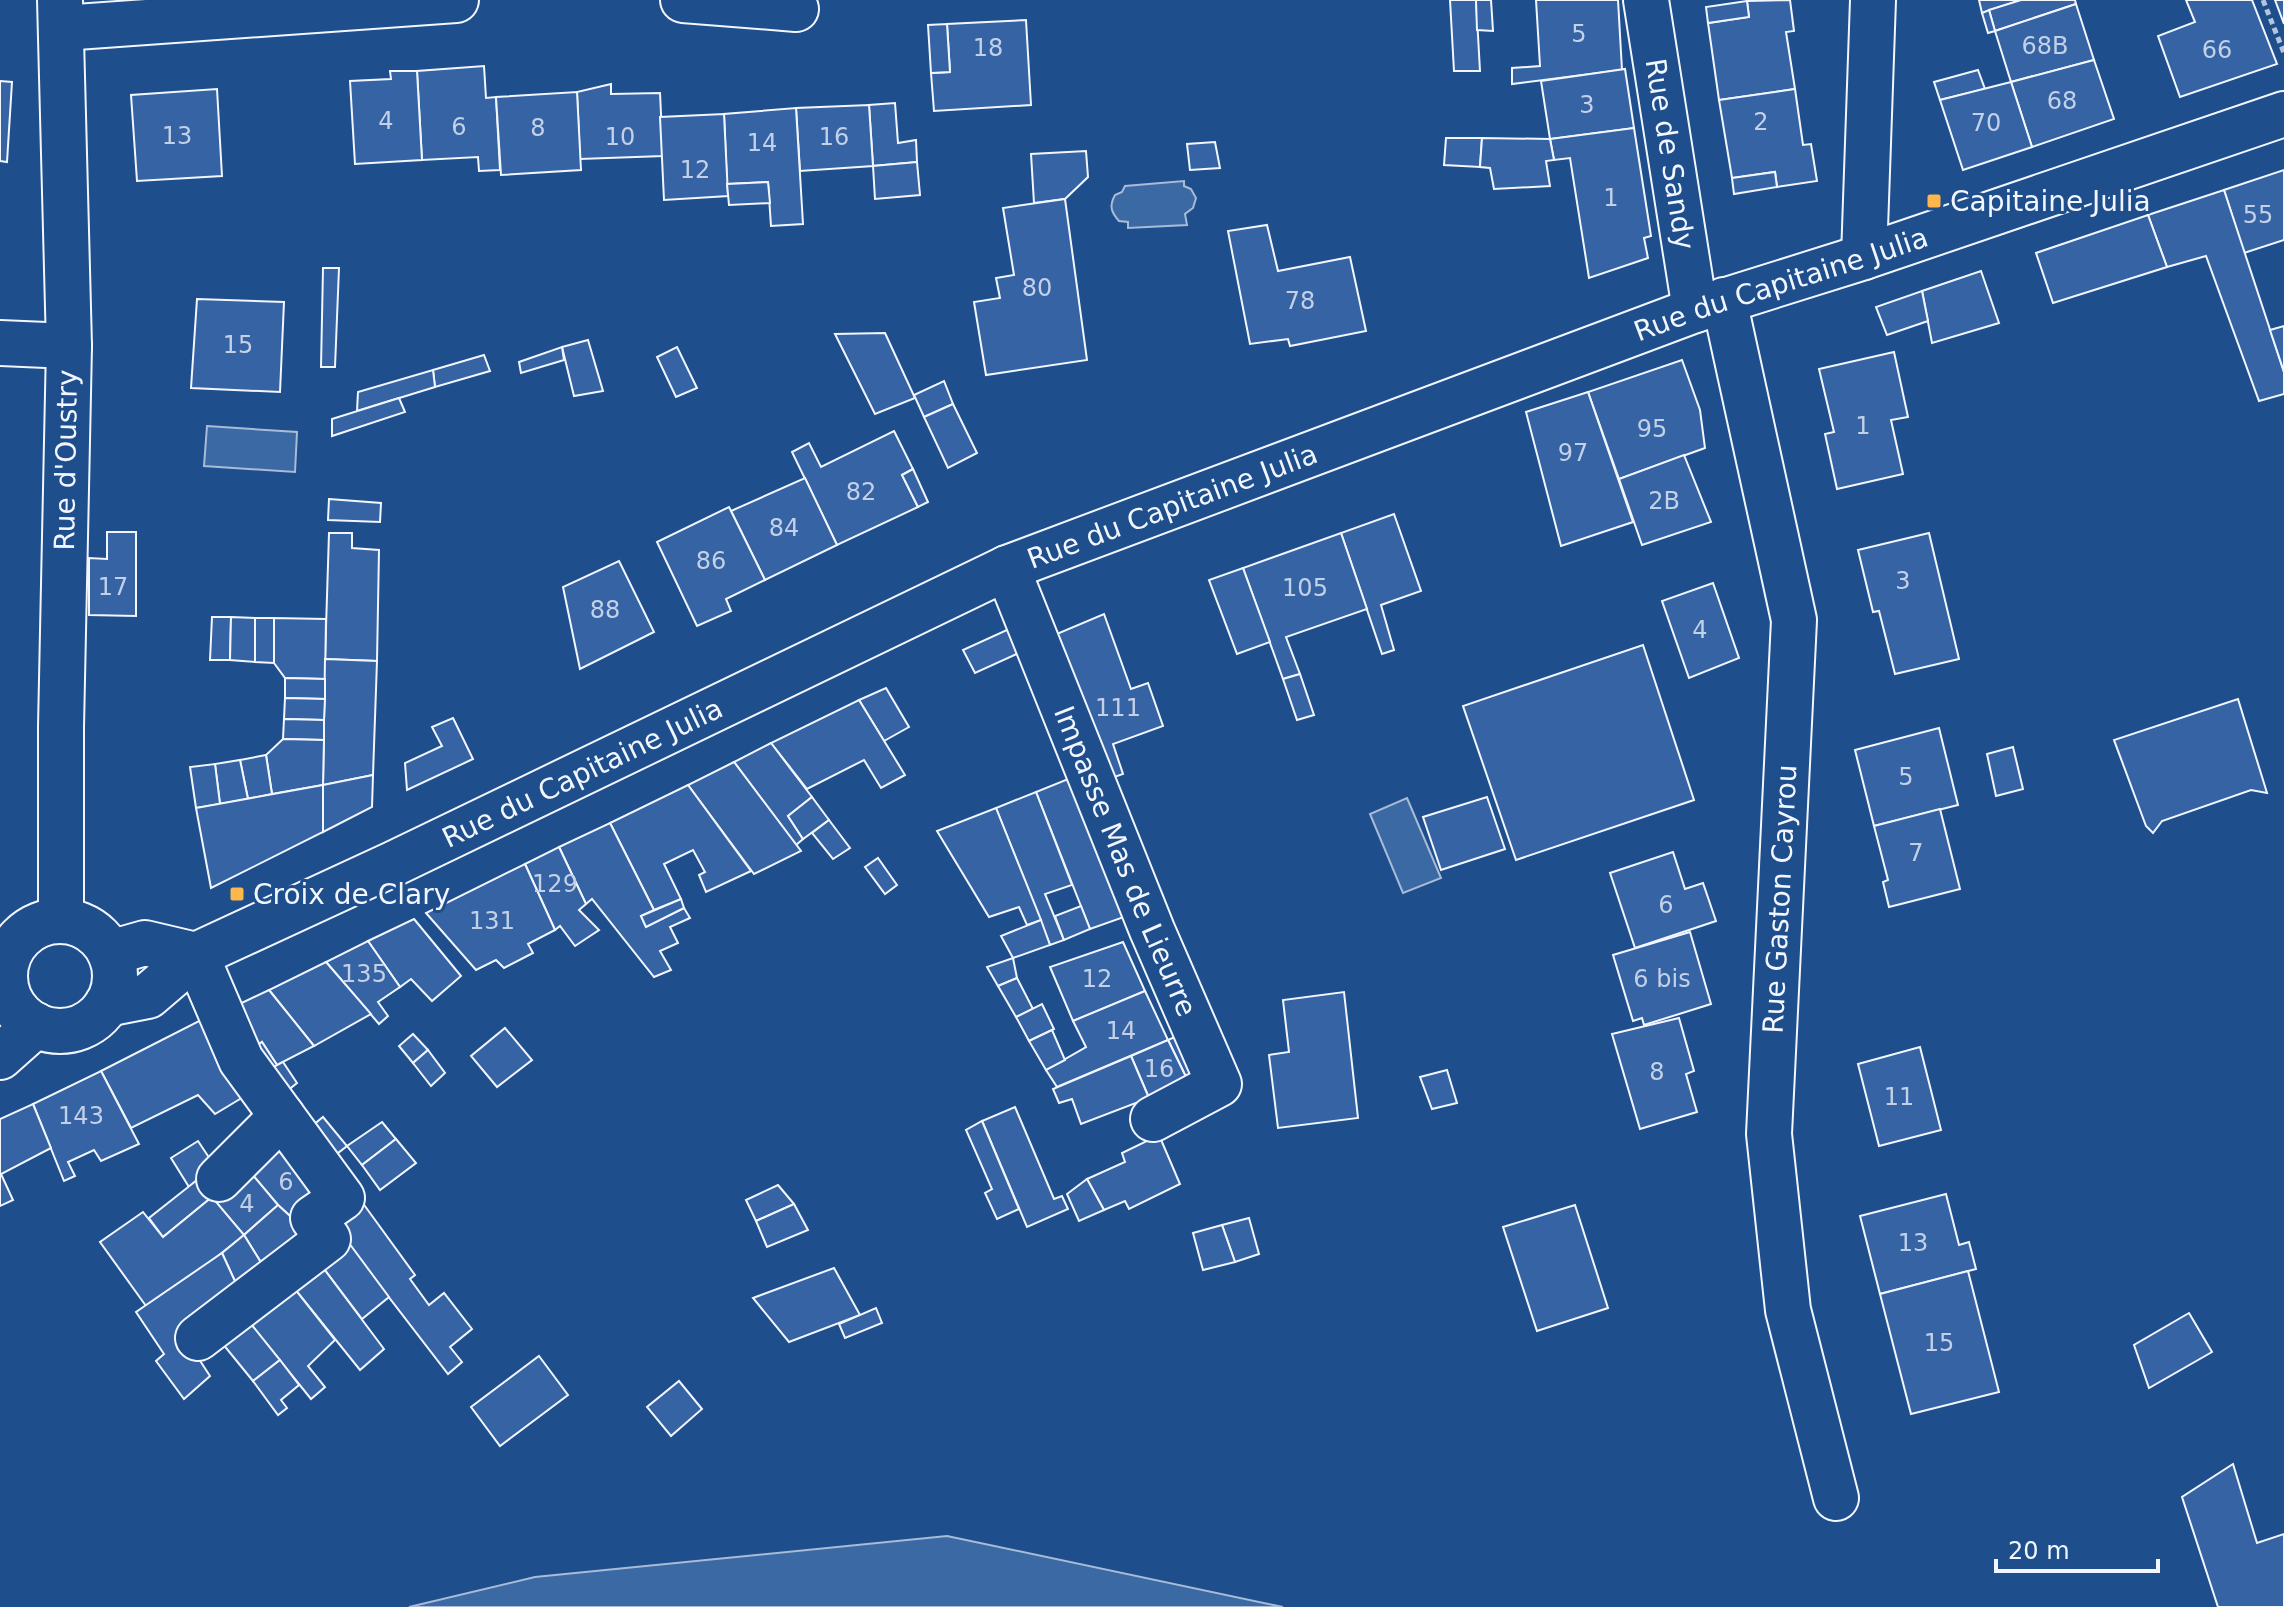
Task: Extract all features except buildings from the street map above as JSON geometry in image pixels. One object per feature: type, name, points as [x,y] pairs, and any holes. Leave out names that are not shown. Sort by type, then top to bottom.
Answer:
[{"type":"street","points":[[61,14],[456,0]]},
{"type":"street","points":[[683,0],[796,9]]},
{"type":"street","name":"Rue de Sandy","points":[[1646,0],[1710,305]]},
{"type":"street","points":[[1864,257],[1873,0]]},
{"type":"street","name":"Rue d'Oustry","points":[[61,14],[69,346],[61,727],[61,921]]},
{"type":"street","name":"Rue du Capitaine Julia","points":[[16,1012],[51,1030],[67,1031],[97,1016],[107,1004],[148,996],[196,955],[393,864],[1007,568],[1710,305],[1864,257],[2284,114]]},
{"type":"street","name":"Rue Gaston Cayrou","points":[[1710,305],[1794,620],[1769,1134],[1788,1310],[1836,1498]]},
{"type":"street","points":[[0,343],[69,346]]},
{"type":"street","name":"Impasse Mas de Lieurre","points":[[1007,568],[1152,930],[1219,1084],[1153,1119]]},
{"type":"street","points":[[0,1057],[16,1012],[6,983],[7,945],[33,927],[61,921],[77,923],[91,930],[110,953],[114,970],[114,988],[107,1004]]},
{"type":"street","points":[[110,953],[145,943],[196,955],[241,1060],[342,1198],[313,1218],[328,1239],[198,1338]]},
{"type":"street","points":[[219,1179],[282,1116]]},
{"type":"path","points":[[2263,0],[2284,53]]},
{"type":"water","points":[[1184,181],[1184,186],[1191,189],[1196,198],[1193,208],[1185,214],[1187,225],[1128,228],[1128,222],[1119,221],[1113,212],[1113,199],[1125,186]]},
{"type":"water","points":[[207,426],[297,432],[295,472],[204,466]]},
{"type":"water","points":[[1407,798],[1441,878],[1403,893],[1370,814]]},
{"type":"water","points":[[947,1536],[1283,1607],[409,1607],[535,1577]]},
{"type":"place","name":"Capitaine Julia","points":[[1934,201]]},
{"type":"place","name":"Croix de Clary","points":[[237,894]]}]
